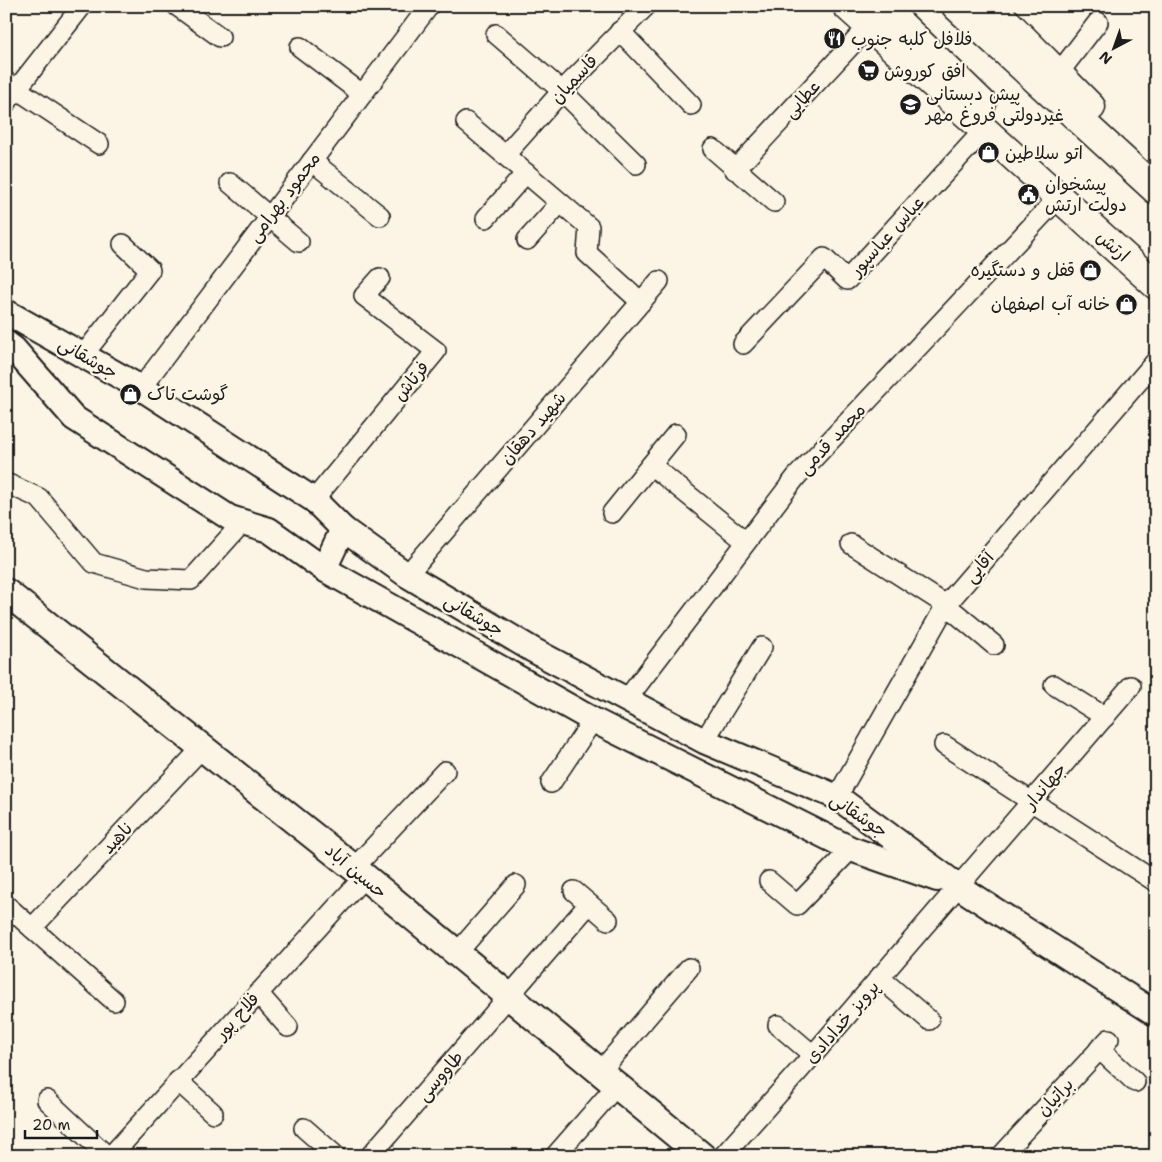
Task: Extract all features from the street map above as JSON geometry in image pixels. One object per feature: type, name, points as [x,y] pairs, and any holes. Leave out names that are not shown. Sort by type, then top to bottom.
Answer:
[{"type":"main road","name":"ارتش","points":[[847,6],[875,16],[984,129],[1156,285]]},
{"type":"main road","points":[[956,6],[1156,190]]},
{"type":"main road","points":[[991,6],[1156,171]]},
{"type":"main road","points":[[875,16],[1156,275]]},
{"type":"main road","name":"حسین آباد","points":[[6,592],[359,873],[702,1156]]},
{"type":"street","points":[[82,6],[10,91],[99,144]]},
{"type":"street","points":[[177,6],[220,37]]},
{"type":"street","name":"محمود بهرامی","points":[[141,388],[429,6]]},
{"type":"street","name":"قاسمیان","points":[[505,155],[562,91],[646,6]]},
{"type":"street","name":"عطایی","points":[[735,170],[875,16]]},
{"type":"street","points":[[1058,74],[1098,22]]},
{"type":"street","points":[[620,32],[691,105]]},
{"type":"street","points":[[496,34],[562,91],[636,164]]},
{"type":"street","points":[[300,47],[362,94]]},
{"type":"street","points":[[466,122],[589,227],[587,253],[641,302]]},
{"type":"street","name":"عباس عباسپور","points":[[743,344],[824,258],[847,280],[984,129]]},
{"type":"street","points":[[713,149],[774,202]]},
{"type":"street","points":[[312,161],[380,216]]},
{"type":"street","points":[[486,218],[526,173]]},
{"type":"street","points":[[230,183],[299,242]]},
{"type":"street","name":"محمد قدمی","points":[[627,699],[745,541],[796,477],[1059,197]]},
{"type":"street","points":[[527,240],[560,203]]},
{"type":"street","points":[[84,354],[150,270],[123,244]]},
{"type":"street","name":"فرتاش","points":[[314,500],[436,351],[364,296],[380,278]]},
{"type":"street","name":"شهید دهقان","points":[[407,575],[659,281]]},
{"type":"street","name":"جوشقانی","points":[[6,312],[84,354],[141,388],[314,500],[343,529],[407,575],[534,650],[704,742],[837,797],[959,887],[1156,1014]]},
{"type":"street","name":"جوشقانی","points":[[6,343],[14,349],[74,418],[230,518],[270,530],[324,569],[593,720],[851,850],[959,887]]},
{"type":"street","name":"آقایی","points":[[837,797],[946,605],[1156,361]]},
{"type":"street","points":[[612,513],[676,434]]},
{"type":"street","points":[[651,465],[745,541]]},
{"type":"street","points":[[6,484],[39,498],[94,563],[146,578],[191,580],[243,522]]},
{"type":"street","points":[[324,569],[343,529]]},
{"type":"street","points":[[852,544],[946,605],[994,645]]},
{"type":"street","points":[[704,742],[762,647]]},
{"type":"street","points":[[518,677],[534,650]]},
{"type":"street","points":[[1054,686],[1105,717]]},
{"type":"street","name":"جهاندار","points":[[959,887],[1131,686]]},
{"type":"street","points":[[551,783],[593,720]]},
{"type":"street","points":[[944,745],[1156,882]]},
{"type":"street","name":"ناهید","points":[[32,928],[202,748]]},
{"type":"street","name":"فلاح پور","points":[[47,1100],[109,1156],[258,993],[444,772]]},
{"type":"street","points":[[769,881],[797,905],[851,850]]},
{"type":"street","points":[[456,954],[516,885]]},
{"type":"street","name":"پرویز خدادادی","points":[[723,1156],[959,887]]},
{"type":"street","points":[[574,891],[608,920]]},
{"type":"street","name":"طاووسی","points":[[370,1156],[589,904]]},
{"type":"street","points":[[6,905],[114,1002]]},
{"type":"street","points":[[555,1156],[689,968]]},
{"type":"street","points":[[879,977],[928,1020]]},
{"type":"street","points":[[258,993],[288,1026]]},
{"type":"street","points":[[778,1025],[813,1055]]},
{"type":"street","name":"براتیان","points":[[1001,1156],[1104,1044],[1135,1082]]},
{"type":"street","points":[[178,1081],[213,1113]]},
{"type":"street","points":[[304,1128],[336,1156]]},
{"type":"place","name":"فلافل کلبه جنوب","points":[[835,39]]},
{"type":"place","name":"افق کوروش","points":[[868,71]]},
{"type":"place","name":"پیش دبستانی غیردولتی فروغ مهر","points":[[910,104]]},
{"type":"place","name":"اتو سلاطین","points":[[989,153]]},
{"type":"place","name":"پیشخوان دولت ارتش","points":[[1029,194]]},
{"type":"place","name":"قفل و دستگیره","points":[[1091,270]]},
{"type":"place","name":"خانه آب اصفهان","points":[[1126,304]]},
{"type":"place","name":"گوشت تاک","points":[[131,394]]}]
